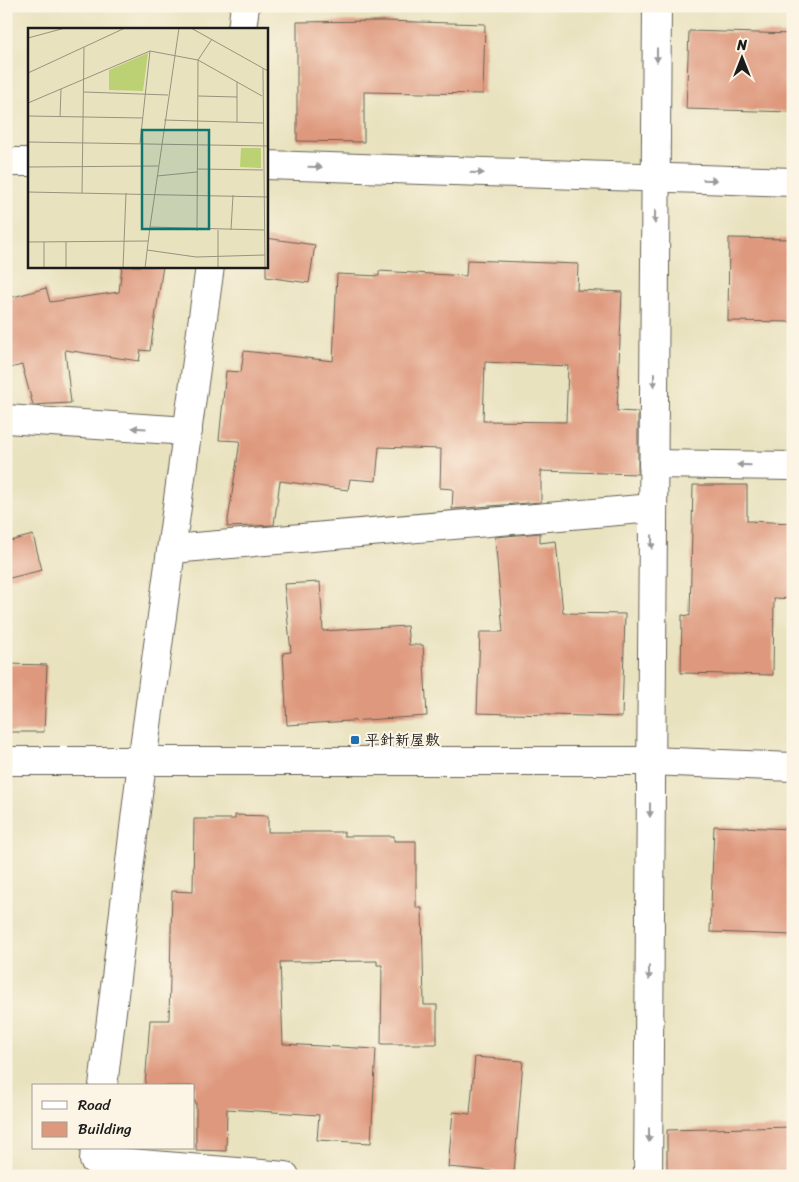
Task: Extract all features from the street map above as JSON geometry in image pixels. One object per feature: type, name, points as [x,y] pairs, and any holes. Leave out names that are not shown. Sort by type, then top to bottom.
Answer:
[{"type":"street","points":[[242,28],[245,6]]},
{"type":"street","points":[[648,1176],[657,6]]},
{"type":"street","points":[[6,162],[28,162]]},
{"type":"street","points":[[268,165],[793,182]]},
{"type":"street","points":[[103,1084],[142,762],[210,268]]},
{"type":"street","points":[[6,419],[188,431]]},
{"type":"street","points":[[653,464],[793,466]]},
{"type":"street","points":[[172,549],[652,508]]},
{"type":"street","points":[[6,760],[142,762],[650,762],[793,767]]},
{"type":"street","points":[[94,1161],[285,1176]]},
{"type":"building","points":[[383,21],[485,24],[483,94],[364,92],[364,142],[297,141],[297,22]]},
{"type":"building","points":[[689,31],[793,34],[793,112],[686,109]]},
{"type":"building","points":[[268,238],[315,245],[309,283],[266,277],[266,268],[268,268]]},
{"type":"building","points":[[729,238],[793,239],[793,322],[728,321]]},
{"type":"building","points":[[467,260],[578,264],[577,290],[622,292],[617,411],[638,412],[638,474],[541,471],[541,502],[452,509],[453,489],[440,488],[441,449],[379,447],[376,481],[350,479],[348,490],[280,481],[274,525],[227,527],[240,441],[219,440],[226,371],[241,372],[244,351],[333,361],[337,274],[379,276],[379,271],[466,276]],"holes":[[[485,362],[568,366],[566,422],[483,421]]]},
{"type":"building","points":[[122,268],[163,268],[150,351],[141,350],[139,361],[65,350],[71,403],[33,405],[22,365],[6,369],[6,299],[46,288],[50,302],[119,292]]},
{"type":"building","points":[[693,485],[747,485],[747,521],[793,523],[793,599],[774,598],[773,675],[681,673],[682,615],[690,616]]},
{"type":"building","points":[[540,533],[540,543],[556,541],[563,613],[625,614],[622,717],[477,713],[480,632],[503,632],[495,537]]},
{"type":"building","points":[[33,535],[42,570],[6,579],[6,542]]},
{"type":"building","points":[[320,582],[323,631],[407,626],[409,645],[423,645],[427,716],[287,725],[283,653],[291,652],[284,584]]},
{"type":"building","points":[[6,664],[47,665],[44,732],[6,732]]},
{"type":"building","points":[[235,815],[268,816],[268,832],[344,832],[344,836],[394,836],[394,841],[416,841],[416,908],[422,908],[424,1005],[437,1005],[437,1044],[381,1044],[382,965],[377,965],[377,961],[280,962],[283,1044],[376,1049],[371,1143],[317,1140],[319,1115],[227,1109],[226,1151],[196,1150],[195,1084],[145,1084],[150,1020],[169,1020],[172,891],[193,892],[194,819],[235,819]]},
{"type":"building","points":[[714,826],[793,829],[793,935],[710,932]]},
{"type":"building","points":[[475,1057],[523,1061],[514,1173],[448,1167],[453,1112],[470,1114]]},
{"type":"building","points":[[793,1127],[793,1176],[667,1176],[667,1130]]},
{"type":"place","name":"平針新屋敷","points":[[355,740]]}]
